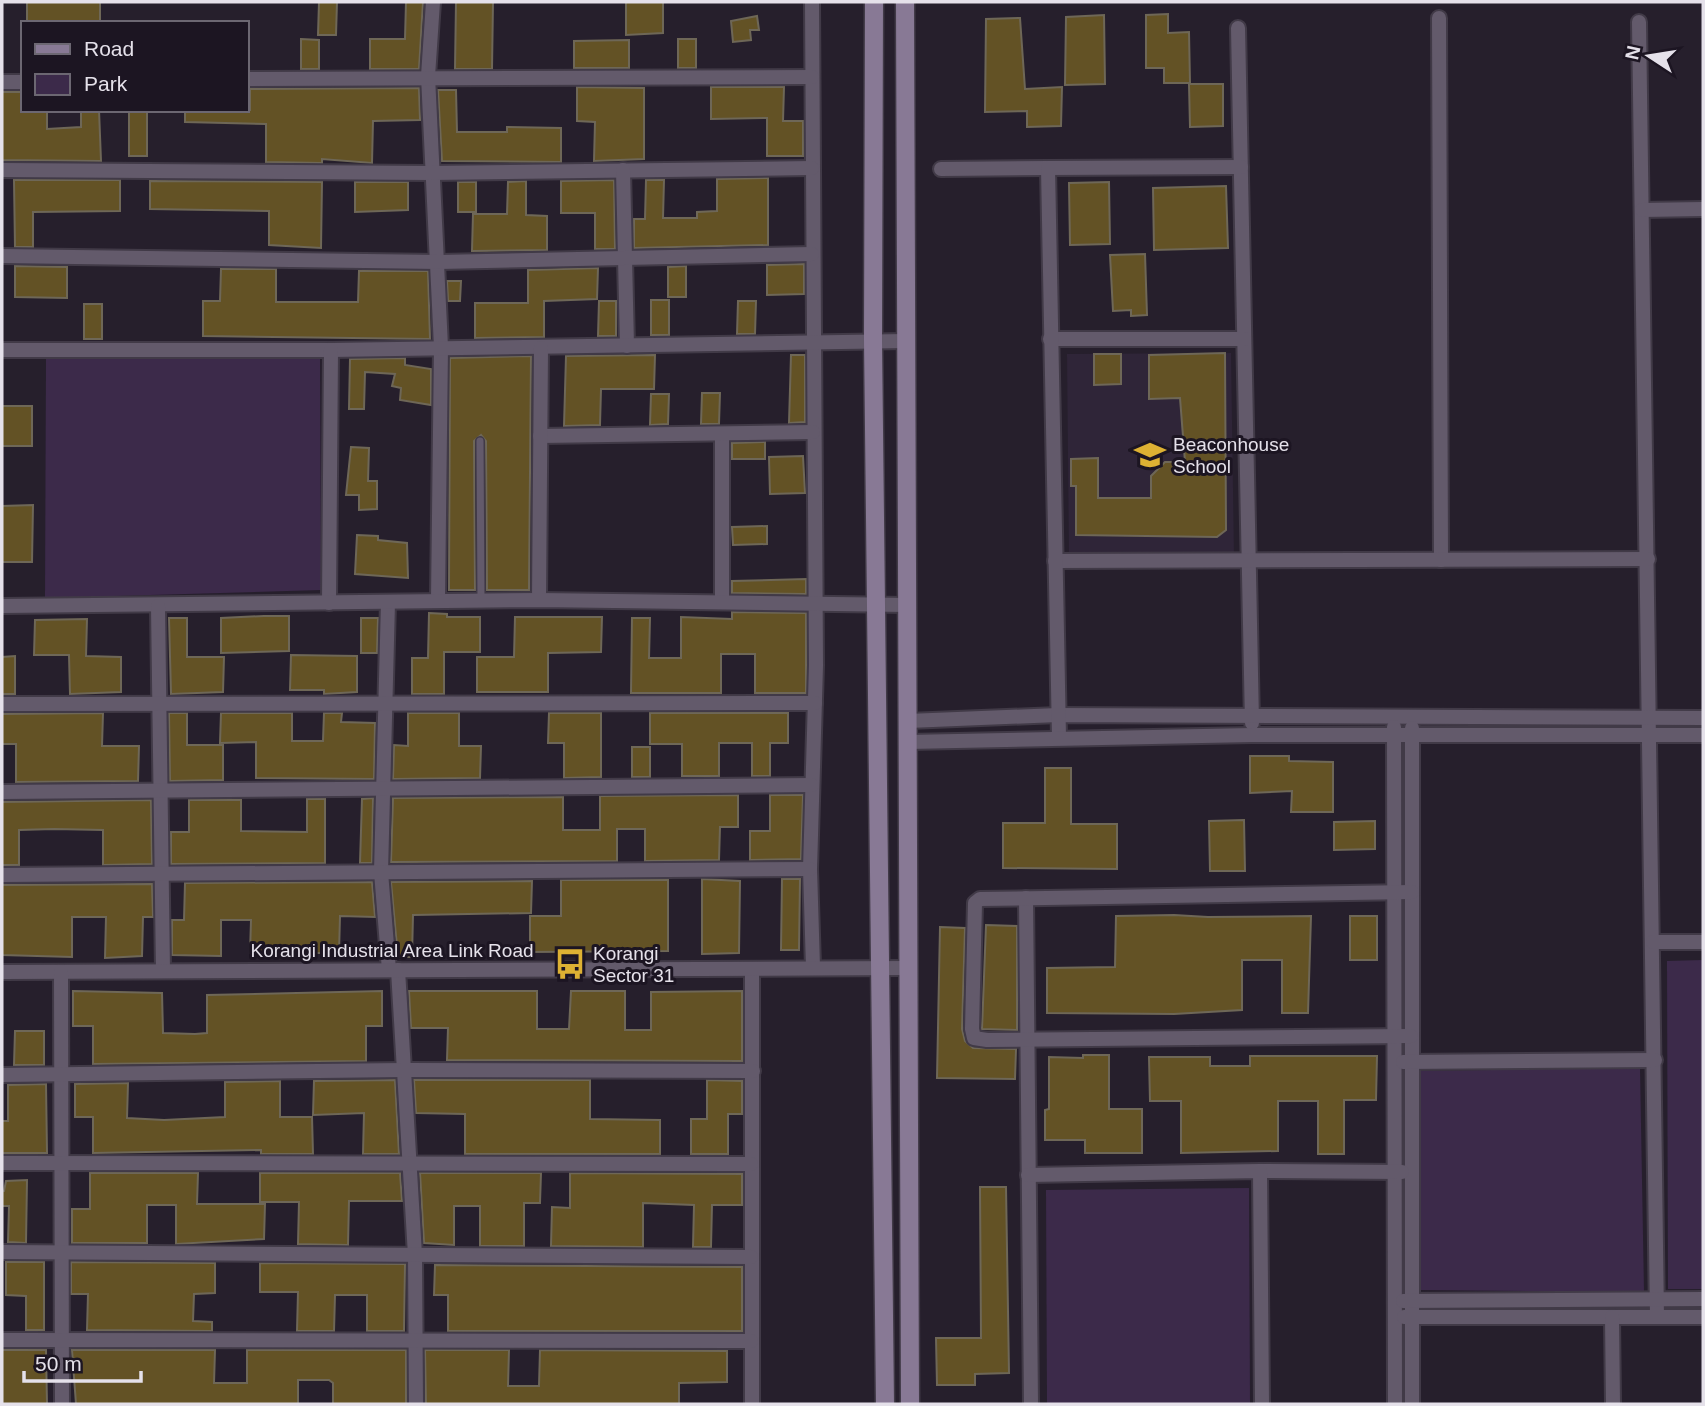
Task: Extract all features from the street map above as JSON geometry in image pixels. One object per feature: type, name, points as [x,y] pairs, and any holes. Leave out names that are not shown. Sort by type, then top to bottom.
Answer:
[{"type":"street","points":[[433,2],[428,76],[431,173],[439,261],[441,347],[438,600]]},
{"type":"street","points":[[812,2],[815,703],[810,869],[813,967]]},
{"type":"street","points":[[874,2],[873,340],[885,1404]]},
{"type":"street","points":[[905,2],[910,1404]]},
{"type":"street","points":[[1439,18],[1441,560]]},
{"type":"street","points":[[1639,22],[1657,1317]]},
{"type":"street","points":[[1238,29],[1252,735]]},
{"type":"street","points":[[248,79],[428,76],[812,77]]},
{"type":"street","points":[[2,82],[21,82]]},
{"type":"street","points":[[941,169],[1241,167]]},
{"type":"street","points":[[2,170],[431,173],[812,168]]},
{"type":"street","points":[[1048,168],[1059,737]]},
{"type":"street","points":[[622,170],[626,346]]},
{"type":"street","points":[[1642,210],[1703,209]]},
{"type":"street","points":[[2,256],[439,261],[812,254]]},
{"type":"street","points":[[1050,339],[1244,338]]},
{"type":"street","points":[[2,350],[541,348],[906,341]]},
{"type":"street","points":[[539,600],[541,348]]},
{"type":"street","points":[[329,603],[331,350]]},
{"type":"street","points":[[540,436],[813,432]]},
{"type":"street","points":[[722,435],[722,602]]},
{"type":"street","points":[[1055,561],[1648,559]]},
{"type":"street","points":[[2,606],[158,606],[438,600],[907,605]]},
{"type":"street","points":[[387,602],[381,872],[404,1070],[415,1255],[416,1404]]},
{"type":"street","points":[[158,606],[163,971]]},
{"type":"street","points":[[2,704],[815,703]]},
{"type":"street","points":[[908,721],[1058,715],[1703,718]]},
{"type":"street","points":[[1394,716],[1395,1404]]},
{"type":"street","points":[[1412,716],[1412,1404]]},
{"type":"street","points":[[908,741],[1252,735],[1703,735]]},
{"type":"street","points":[[2,792],[812,785]]},
{"type":"street","points":[[2,875],[163,876],[810,869]]},
{"type":"street","points":[[1411,1036],[979,1040],[974,1038],[972,1029],[975,903],[980,899],[1412,892]]},
{"type":"street","points":[[1026,898],[1031,1404]]},
{"type":"street","points":[[1653,942],[1703,942]]},
{"type":"street","name":"Korangi Industrial Area Link Road","points":[[2,972],[908,968]]},
{"type":"street","points":[[751,969],[754,1071],[751,1164],[751,1404]]},
{"type":"street","points":[[61,972],[62,1404]]},
{"type":"street","points":[[1395,1062],[1655,1060]]},
{"type":"street","points":[[2,1075],[404,1070],[754,1071]]},
{"type":"street","points":[[2,1163],[409,1161],[751,1164]]},
{"type":"street","points":[[1028,1175],[1260,1171],[1411,1172]]},
{"type":"street","points":[[1260,1171],[1262,1404]]},
{"type":"street","points":[[2,1252],[751,1257]]},
{"type":"street","points":[[1394,1301],[1703,1299]]},
{"type":"street","points":[[1612,1317],[1613,1404]]},
{"type":"street","points":[[1395,1318],[1703,1317]]},
{"type":"street","points":[[2,1340],[751,1340]]},
{"type":"lane","points":[[480,441],[481,601]]},
{"type":"shaded area","name":"Beaconhouse School","points":[[1231,353],[1234,557],[1069,557],[1067,354]]},
{"type":"green space","points":[[46,359],[320,359],[321,590],[45,598]]},
{"type":"green space","points":[[1703,960],[1703,1289],[1668,1289],[1667,961]]},
{"type":"green space","points":[[1640,1068],[1644,1292],[1420,1290],[1421,1071]]},
{"type":"green space","points":[[1249,1188],[1250,1404],[1047,1404],[1046,1190]]},
{"type":"building","points":[[27,2],[100,2],[100,21],[27,21]]},
{"type":"building","points":[[319,2],[337,2],[336,35],[318,35]]},
{"type":"building","points":[[406,2],[423,2],[419,69],[370,69],[370,39],[405,39]]},
{"type":"building","points":[[456,2],[493,2],[492,69],[455,69]]},
{"type":"building","points":[[626,2],[663,2],[663,33],[626,35]]},
{"type":"building","points":[[1168,14],[1168,33],[1189,32],[1190,83],[1164,83],[1164,68],[1146,68],[1146,15]]},
{"type":"building","points":[[1104,15],[1105,84],[1065,85],[1066,17]]},
{"type":"building","points":[[757,16],[759,30],[750,30],[751,40],[733,42],[731,21]]},
{"type":"building","points":[[1020,18],[1025,89],[1062,87],[1061,126],[1027,127],[1027,111],[985,112],[986,19]]},
{"type":"building","points":[[301,39],[319,40],[319,69],[301,69]]},
{"type":"building","points":[[678,39],[696,39],[696,68],[678,68]]},
{"type":"building","points":[[629,40],[629,68],[574,68],[574,41]]},
{"type":"building","points":[[1189,84],[1223,84],[1223,126],[1190,127]]},
{"type":"building","points":[[577,87],[644,88],[644,159],[594,161],[595,122],[577,121]]},
{"type":"building","points":[[711,87],[784,87],[783,121],[803,121],[803,156],[767,156],[767,118],[711,119]]},
{"type":"building","points":[[419,88],[420,120],[373,121],[372,163],[322,159],[322,163],[266,162],[266,124],[185,122],[185,112],[248,112],[250,89]]},
{"type":"building","points":[[438,90],[456,90],[457,132],[507,132],[507,127],[561,128],[561,162],[442,161]]},
{"type":"building","points":[[2,92],[21,92],[21,112],[47,112],[47,129],[81,127],[81,112],[99,112],[101,161],[2,160]]},
{"type":"building","points":[[129,112],[147,112],[147,156],[129,156]]},
{"type":"building","points":[[768,178],[768,245],[634,248],[634,219],[645,219],[646,180],[664,180],[663,218],[697,218],[697,212],[717,211],[717,179]]},
{"type":"building","points":[[14,180],[120,180],[120,211],[33,212],[33,247],[15,247]]},
{"type":"building","points":[[614,180],[615,249],[595,249],[595,213],[561,213],[561,181]]},
{"type":"building","points":[[150,181],[322,182],[321,248],[269,245],[269,211],[150,209]]},
{"type":"building","points":[[526,181],[526,215],[547,216],[547,250],[472,251],[473,214],[507,214],[508,182]]},
{"type":"building","points":[[355,182],[408,182],[408,210],[355,212]]},
{"type":"building","points":[[458,182],[476,182],[476,212],[458,212]]},
{"type":"building","points":[[1109,182],[1110,244],[1070,245],[1069,183]]},
{"type":"building","points":[[1226,186],[1228,248],[1154,250],[1153,188]]},
{"type":"building","points":[[1145,254],[1147,315],[1131,316],[1131,310],[1113,311],[1110,255]]},
{"type":"building","points":[[804,264],[804,294],[767,295],[767,265]]},
{"type":"building","points":[[15,266],[67,267],[67,298],[15,297]]},
{"type":"building","points":[[686,266],[686,297],[668,297],[668,267]]},
{"type":"building","points":[[598,268],[597,299],[544,301],[544,337],[475,338],[475,303],[528,303],[528,270]]},
{"type":"building","points":[[221,269],[276,269],[276,302],[358,302],[359,271],[428,271],[430,339],[203,336],[203,301],[220,301]]},
{"type":"building","points":[[447,281],[461,281],[460,301],[448,301]]},
{"type":"building","points":[[651,300],[669,300],[669,335],[651,335]]},
{"type":"building","points":[[599,301],[616,301],[616,336],[598,336]]},
{"type":"building","points":[[738,301],[756,301],[755,334],[737,334]]},
{"type":"building","points":[[84,304],[102,304],[102,339],[84,339]]},
{"type":"building","points":[[1225,353],[1226,530],[1217,537],[1076,535],[1076,486],[1071,486],[1071,459],[1098,458],[1098,498],[1151,498],[1151,476],[1165,462],[1185,462],[1180,398],[1149,399],[1149,355]]},
{"type":"building","points":[[1094,354],[1121,354],[1121,384],[1094,385]]},
{"type":"building","points":[[655,355],[654,389],[601,389],[600,425],[564,426],[566,356]]},
{"type":"building","points":[[791,355],[805,355],[805,422],[789,423]]},
{"type":"building","points":[[531,356],[529,590],[487,590],[486,441],[481,435],[474,441],[475,590],[449,590],[450,358]]},
{"type":"building","points":[[405,358],[405,365],[431,369],[431,405],[400,400],[401,388],[392,386],[395,374],[365,372],[364,409],[349,409],[350,359]]},
{"type":"building","points":[[702,393],[720,393],[719,424],[701,424]]},
{"type":"building","points":[[651,394],[669,394],[668,424],[650,425]]},
{"type":"building","points":[[2,406],[32,406],[32,446],[2,446]]},
{"type":"building","points":[[765,442],[765,459],[732,459],[732,443]]},
{"type":"building","points":[[351,447],[369,448],[368,481],[377,481],[377,509],[359,510],[359,495],[346,495]]},
{"type":"building","points":[[803,456],[805,493],[770,494],[769,457]]},
{"type":"building","points":[[33,505],[32,562],[2,562],[2,506]]},
{"type":"building","points":[[767,526],[767,544],[733,545],[732,527]]},
{"type":"building","points":[[357,535],[378,536],[378,540],[407,543],[408,578],[355,574]]},
{"type":"building","points":[[806,579],[806,594],[732,593],[732,581]]},
{"type":"building","points":[[732,612],[806,613],[806,693],[755,693],[755,654],[721,654],[721,693],[631,693],[632,618],[650,618],[649,658],[681,658],[681,617],[732,619]]},
{"type":"building","points":[[429,613],[447,614],[447,617],[480,617],[480,652],[444,652],[444,694],[412,694],[412,658],[428,658]]},
{"type":"building","points":[[289,616],[289,651],[221,653],[221,618]]},
{"type":"building","points":[[515,617],[602,617],[601,652],[548,653],[548,692],[477,692],[477,657],[514,657]]},
{"type":"building","points":[[169,618],[187,618],[187,657],[224,657],[223,692],[171,694]]},
{"type":"building","points":[[361,618],[378,618],[377,653],[361,653]]},
{"type":"building","points":[[87,619],[86,656],[121,657],[121,692],[70,694],[69,655],[34,655],[35,620]]},
{"type":"building","points":[[291,655],[357,656],[357,692],[324,694],[324,690],[290,690]]},
{"type":"building","points":[[15,656],[15,694],[2,694],[2,657]]},
{"type":"building","points":[[103,713],[102,746],[139,746],[138,781],[16,782],[16,744],[2,744],[2,714]]},
{"type":"building","points":[[169,713],[187,713],[187,745],[223,745],[223,780],[170,781]]},
{"type":"building","points":[[221,713],[292,713],[292,741],[323,741],[324,713],[342,713],[341,722],[375,723],[374,779],[256,778],[256,742],[220,743]]},
{"type":"building","points":[[408,713],[459,713],[459,746],[481,746],[480,778],[393,779],[394,745],[408,746]]},
{"type":"building","points":[[549,713],[601,713],[601,777],[564,778],[564,743],[548,743]]},
{"type":"building","points":[[650,713],[788,713],[788,743],[770,743],[770,776],[752,776],[752,743],[719,743],[719,776],[682,776],[682,744],[650,744]]},
{"type":"building","points":[[632,747],[650,747],[650,777],[632,777]]},
{"type":"building","points":[[1250,756],[1289,756],[1289,761],[1333,762],[1333,812],[1291,812],[1292,791],[1250,793]]},
{"type":"building","points":[[1045,768],[1071,768],[1071,824],[1117,824],[1117,869],[1003,868],[1003,823],[1045,823]]},
{"type":"building","points":[[738,795],[738,827],[720,827],[719,860],[645,861],[645,829],[617,829],[617,861],[391,862],[393,798],[563,797],[563,830],[600,830],[600,796]]},
{"type":"building","points":[[770,795],[803,795],[801,859],[750,860],[750,831],[770,831]]},
{"type":"building","points":[[373,798],[372,863],[360,863],[362,799]]},
{"type":"building","points":[[307,799],[325,799],[325,863],[171,864],[171,832],[189,832],[189,800],[241,800],[241,831],[307,832]]},
{"type":"building","points":[[151,800],[152,864],[103,865],[103,830],[54,829],[19,830],[19,865],[2,865],[2,802]]},
{"type":"building","points":[[1244,820],[1245,871],[1210,871],[1209,821]]},
{"type":"building","points":[[1375,821],[1375,849],[1334,850],[1334,822]]},
{"type":"building","points":[[702,879],[740,881],[739,953],[702,954]]},
{"type":"building","points":[[782,879],[800,879],[799,950],[781,950]]},
{"type":"building","points":[[561,880],[668,880],[668,951],[530,952],[530,916],[561,916]]},
{"type":"building","points":[[532,881],[531,913],[413,915],[412,957],[398,957],[391,882]]},
{"type":"building","points":[[372,882],[375,917],[340,916],[339,953],[250,953],[251,920],[221,920],[221,956],[172,955],[172,920],[184,920],[185,883]]},
{"type":"building","points":[[152,884],[153,917],[143,917],[142,956],[105,958],[106,917],[72,917],[72,957],[2,955],[2,885]]},
{"type":"building","points":[[1116,916],[1311,916],[1308,1013],[1282,1013],[1282,960],[1242,960],[1242,1010],[1174,1014],[1047,1013],[1047,968],[1115,967]]},
{"type":"building","points":[[1350,916],[1377,916],[1377,960],[1350,960]]},
{"type":"building","points":[[986,925],[1017,926],[1017,1030],[982,1029]]},
{"type":"building","points":[[940,927],[965,928],[962,1029],[965,1041],[973,1048],[1016,1049],[1015,1079],[937,1078]]},
{"type":"building","points":[[73,991],[162,993],[163,1033],[195,1034],[207,1033],[207,995],[382,991],[382,1026],[366,1026],[366,1061],[93,1064],[93,1026],[73,1026]]},
{"type":"building","points":[[409,991],[537,991],[537,1029],[569,1029],[571,991],[625,991],[625,1030],[651,1030],[651,992],[742,991],[742,1061],[447,1060],[448,1028],[411,1028]]},
{"type":"building","points":[[15,1031],[44,1031],[44,1065],[14,1065]]},
{"type":"building","points":[[1083,1055],[1109,1055],[1109,1109],[1142,1109],[1142,1153],[1085,1153],[1085,1140],[1045,1140],[1045,1110],[1049,1109],[1049,1057],[1083,1058]]},
{"type":"building","points":[[1250,1056],[1377,1056],[1376,1100],[1344,1100],[1344,1154],[1318,1154],[1318,1101],[1278,1101],[1278,1151],[1181,1153],[1181,1101],[1150,1101],[1149,1057],[1210,1057],[1210,1066],[1250,1066]]},
{"type":"building","points":[[395,1080],[399,1154],[363,1154],[364,1113],[313,1115],[314,1081]]},
{"type":"building","points":[[414,1080],[590,1080],[590,1119],[660,1120],[660,1154],[465,1154],[465,1114],[416,1113]]},
{"type":"building","points":[[707,1080],[742,1081],[742,1114],[728,1114],[728,1154],[691,1154],[691,1119],[707,1119]]},
{"type":"building","points":[[280,1081],[280,1117],[312,1117],[313,1154],[261,1154],[261,1150],[93,1153],[93,1117],[75,1117],[75,1084],[128,1083],[127,1118],[164,1120],[225,1117],[225,1082]]},
{"type":"building","points":[[46,1084],[47,1153],[2,1153],[2,1121],[8,1121],[8,1085]]},
{"type":"building","points":[[90,1173],[198,1173],[197,1204],[265,1204],[264,1239],[176,1244],[176,1205],[147,1205],[147,1243],[72,1243],[72,1209],[90,1209]]},
{"type":"building","points":[[260,1173],[400,1173],[402,1201],[349,1201],[348,1245],[298,1244],[299,1202],[260,1202]]},
{"type":"building","points":[[420,1173],[541,1173],[540,1203],[524,1203],[524,1246],[480,1246],[480,1206],[454,1206],[454,1245],[424,1243]]},
{"type":"building","points":[[570,1173],[742,1174],[742,1205],[712,1205],[711,1247],[693,1247],[694,1205],[643,1203],[643,1247],[551,1246],[552,1207],[570,1208]]},
{"type":"building","points":[[27,1180],[26,1243],[8,1242],[9,1206],[2,1206],[2,1191],[6,1181]]},
{"type":"building","points":[[980,1187],[1006,1187],[1009,1373],[975,1374],[975,1385],[937,1385],[936,1338],[981,1338]]},
{"type":"building","points":[[6,1262],[44,1262],[44,1330],[26,1330],[26,1296],[6,1295]]},
{"type":"building","points":[[71,1262],[215,1263],[215,1293],[194,1294],[193,1321],[212,1322],[212,1331],[87,1330],[88,1294],[71,1294]]},
{"type":"building","points":[[260,1263],[405,1264],[404,1331],[367,1331],[367,1295],[335,1295],[334,1331],[297,1331],[298,1292],[260,1292]]},
{"type":"building","points":[[435,1265],[742,1267],[742,1331],[448,1331],[448,1295],[434,1295]]},
{"type":"building","points":[[2,1350],[46,1350],[47,1404],[2,1404]]},
{"type":"building","points":[[72,1350],[215,1350],[214,1383],[247,1383],[247,1350],[406,1350],[406,1404],[333,1404],[333,1383],[329,1380],[298,1380],[298,1404],[76,1404]]},
{"type":"building","points":[[425,1350],[509,1350],[508,1386],[539,1386],[540,1350],[727,1351],[727,1382],[679,1383],[679,1404],[426,1404]]},
{"type":"place","name":"Beaconhouse School","points":[[1150,455]]},
{"type":"place","name":"Korangi Sector 31","points":[[570,964]]}]
